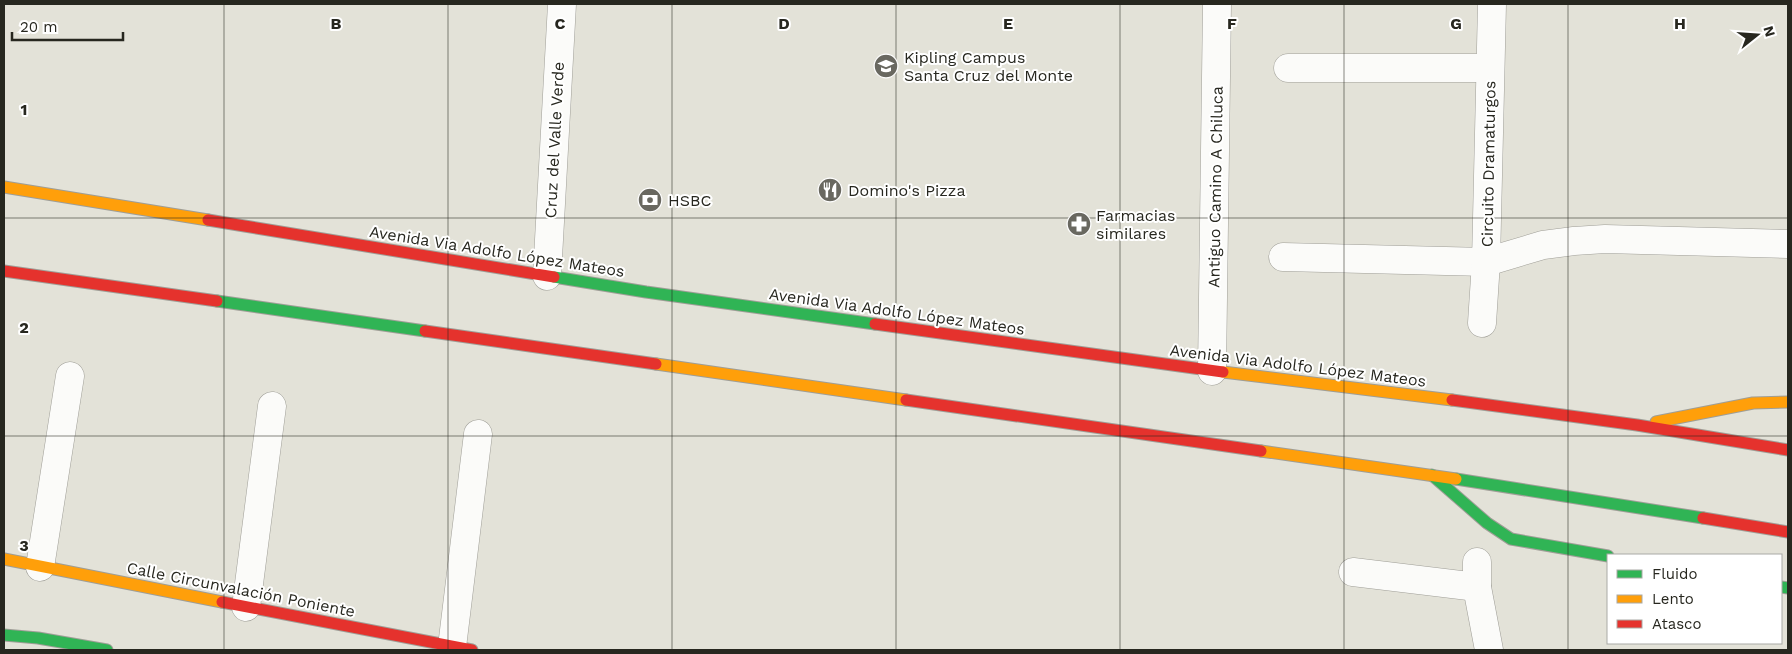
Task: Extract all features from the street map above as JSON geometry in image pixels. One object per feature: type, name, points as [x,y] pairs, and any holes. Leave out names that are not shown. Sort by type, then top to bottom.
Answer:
[{"type":"main road","name":"Avenida Via Adolfo López Mateos","points":[[4,186],[646,292],[1212,371],[1480,403],[1637,425],[1788,450]]},
{"type":"main road","points":[[4,271],[1432,475],[1788,532]]},
{"type":"main road","points":[[1637,425],[1753,403],[1788,402]]},
{"type":"main road","points":[[1432,475],[1487,523],[1511,539],[1607,556]]},
{"type":"main road","name":"Calle Circunvalación Poniente","points":[[4,559],[462,649]]},
{"type":"main road","points":[[4,635],[38,638],[107,650]]},
{"type":"street","name":"Cruz del Valle Verde","points":[[547,276],[562,4]]},
{"type":"street","name":"Antiguo Camino A Chiluca","points":[[1212,371],[1217,4]]},
{"type":"street","name":"Circuito Dramaturgos","points":[[1482,323],[1486,262],[1489,68],[1492,4]]},
{"type":"street","points":[[1288,68],[1489,68]]},
{"type":"street","points":[[1283,257],[1486,262],[1543,245],[1605,239],[1788,244]]},
{"type":"street","points":[[40,567],[70,376]]},
{"type":"street","points":[[246,607],[272,406]]},
{"type":"street","points":[[462,649],[478,434]]},
{"type":"street","points":[[1353,572],[1477,575],[1488,650]]},
{"type":"traffic: fast","points":[[554,277],[646,292],[875,324]]},
{"type":"traffic: fast","points":[[217,301],[425,331]]},
{"type":"traffic: fast","points":[[1432,475],[1487,523],[1511,539],[1607,556]]},
{"type":"traffic: fast","points":[[1456,479],[1703,518]]},
{"type":"traffic: fast","points":[[1782,587],[1788,588]]},
{"type":"traffic: fast","points":[[4,635],[38,638],[107,650]]},
{"type":"traffic: slow","points":[[4,187],[208,220]]},
{"type":"traffic: slow","points":[[656,364],[906,400]]},
{"type":"traffic: slow","points":[[1223,372],[1452,400]]},
{"type":"traffic: slow","points":[[1656,422],[1753,403],[1788,402]]},
{"type":"traffic: slow","points":[[1261,451],[1456,479]]},
{"type":"traffic: slow","points":[[4,559],[222,602]]},
{"type":"traffic: jam","points":[[208,220],[554,277]]},
{"type":"traffic: jam","points":[[4,271],[217,301]]},
{"type":"traffic: jam","points":[[875,324],[1223,372]]},
{"type":"traffic: jam","points":[[425,331],[656,364]]},
{"type":"traffic: jam","points":[[906,400],[1261,451]]},
{"type":"traffic: jam","points":[[1452,400],[1637,425],[1788,450]]},
{"type":"traffic: jam","points":[[1703,518],[1788,532]]},
{"type":"traffic: jam","points":[[222,602],[472,650]]},
{"type":"place","name":"Kipling Campus Santa Cruz del Monte","points":[[886,66]]},
{"type":"place","name":"Domino's Pizza","points":[[830,190]]},
{"type":"place","name":"HSBC","points":[[650,200]]},
{"type":"place","name":"Farmacias similares","points":[[1079,224]]}]
